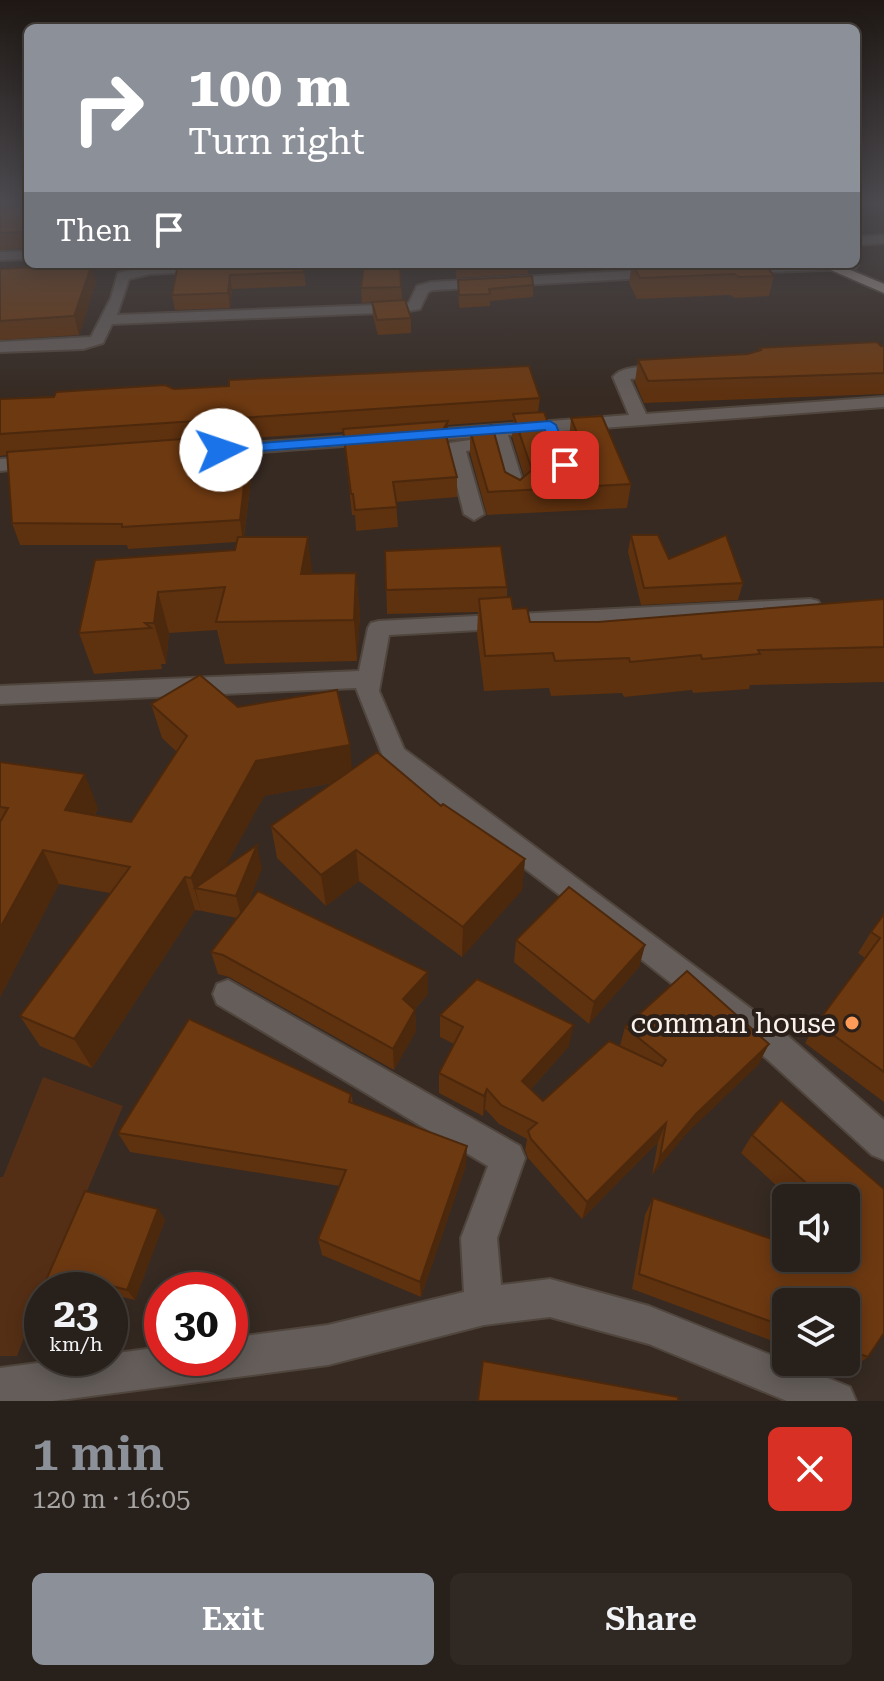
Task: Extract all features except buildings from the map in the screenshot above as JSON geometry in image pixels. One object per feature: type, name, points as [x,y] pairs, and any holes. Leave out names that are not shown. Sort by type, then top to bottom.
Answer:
[{"type":"main road","points":[[835,268],[884,289]]},
{"type":"main road","points":[[861,268],[884,277]]},
{"type":"street","points":[[0,347],[83,344],[97,340],[108,320],[121,270],[206,268]]},
{"type":"street","points":[[714,270],[751,268]]},
{"type":"street","points":[[108,320],[403,308],[415,306],[422,289],[431,286],[683,272]]},
{"type":"street","points":[[637,413],[621,377],[624,374],[681,372]]},
{"type":"street","points":[[703,408],[756,400]]},
{"type":"street","points":[[206,451],[398,437],[500,436],[552,431],[637,413],[703,408],[884,402]]},
{"type":"street","points":[[552,431],[604,438]]},
{"type":"street","points":[[552,431],[575,493]]},
{"type":"street","points":[[500,436],[517,495]]},
{"type":"street","points":[[474,514],[456,447],[500,436]]},
{"type":"street","points":[[0,465],[56,462]]},
{"type":"street","points":[[838,605],[379,628],[367,691],[394,755],[778,1048],[884,1143]]},
{"type":"street","points":[[0,695],[369,679]]},
{"type":"street","points":[[228,994],[508,1158],[479,1238],[484,1306]]},
{"type":"street","points":[[248,1356],[328,1345],[484,1306],[550,1298],[649,1325],[836,1401]]},
{"type":"street","points":[[0,1388],[144,1369]]},
{"type":"shaded area","points":[[43,1077],[123,1106],[53,1272],[24,1272],[24,1338],[17,1356],[0,1356],[0,1177],[3,1177]]},
{"type":"place","name":"comman house","points":[[852,1023]]},
{"type":"route","points":[[221,450],[550,425],[565,465]]}]
